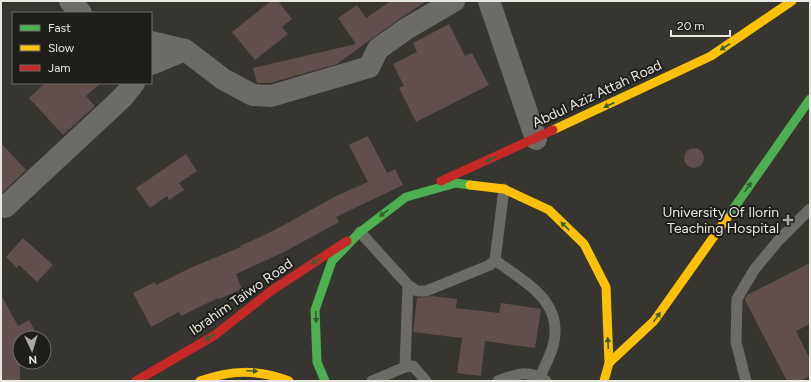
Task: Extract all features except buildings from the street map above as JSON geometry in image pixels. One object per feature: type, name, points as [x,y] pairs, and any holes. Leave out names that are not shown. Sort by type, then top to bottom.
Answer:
[{"type":"main road","name":"Abdul Aziz Attah Road","points":[[406,197],[711,56],[792,1]]},
{"type":"main road","points":[[609,363],[654,321],[810,99]]},
{"type":"main road","points":[[325,381],[317,362],[315,310],[332,261],[360,232],[406,197],[456,183],[504,189],[548,210],[584,244],[606,287],[609,363],[604,381]]},
{"type":"main road","name":"Ibrahim Taiwo Road","points":[[136,381],[214,335],[271,291],[360,232]]},
{"type":"main road","points":[[200,381],[226,372],[241,370],[273,374],[289,381]]},
{"type":"street","points":[[70,1],[80,12]]},
{"type":"street","points":[[152,42],[185,50],[223,79],[253,96],[271,96],[369,68],[378,49],[406,29],[454,1]]},
{"type":"street","points":[[489,1],[536,138]]},
{"type":"street","points":[[152,64],[185,50]]},
{"type":"street","points":[[6,207],[123,97],[133,84]]},
{"type":"lane","points":[[360,232],[408,285],[417,291],[426,291],[490,266],[495,260],[504,189]]},
{"type":"lane","points":[[746,381],[736,342],[737,299],[754,270],[778,241],[810,208]]},
{"type":"lane","points":[[495,260],[536,291],[544,299],[552,310],[556,324],[553,346],[543,379],[529,373],[521,373],[498,381]]},
{"type":"lane","points":[[405,367],[408,285]]},
{"type":"lane","points":[[372,381],[405,367],[413,366],[426,381]]},
{"type":"traffic: fast","points":[[727,218],[810,99]]},
{"type":"traffic: fast","points":[[325,381],[317,362],[315,310],[332,261],[360,232],[406,197],[456,183],[470,185]]},
{"type":"traffic: slow","points":[[553,130],[711,56],[792,1]]},
{"type":"traffic: slow","points":[[470,185],[504,189],[549,210],[584,244],[606,287],[609,363],[604,381]]},
{"type":"traffic: slow","points":[[609,363],[654,321],[727,218]]},
{"type":"traffic: slow","points":[[200,381],[211,377],[244,372],[266,374],[289,381]]},
{"type":"traffic: jam","points":[[441,181],[553,130]]},
{"type":"traffic: jam","points":[[136,381],[215,335],[271,291],[347,241]]},
{"type":"place","name":"University Of Ilorin Teaching Hospital","points":[[788,220]]}]
